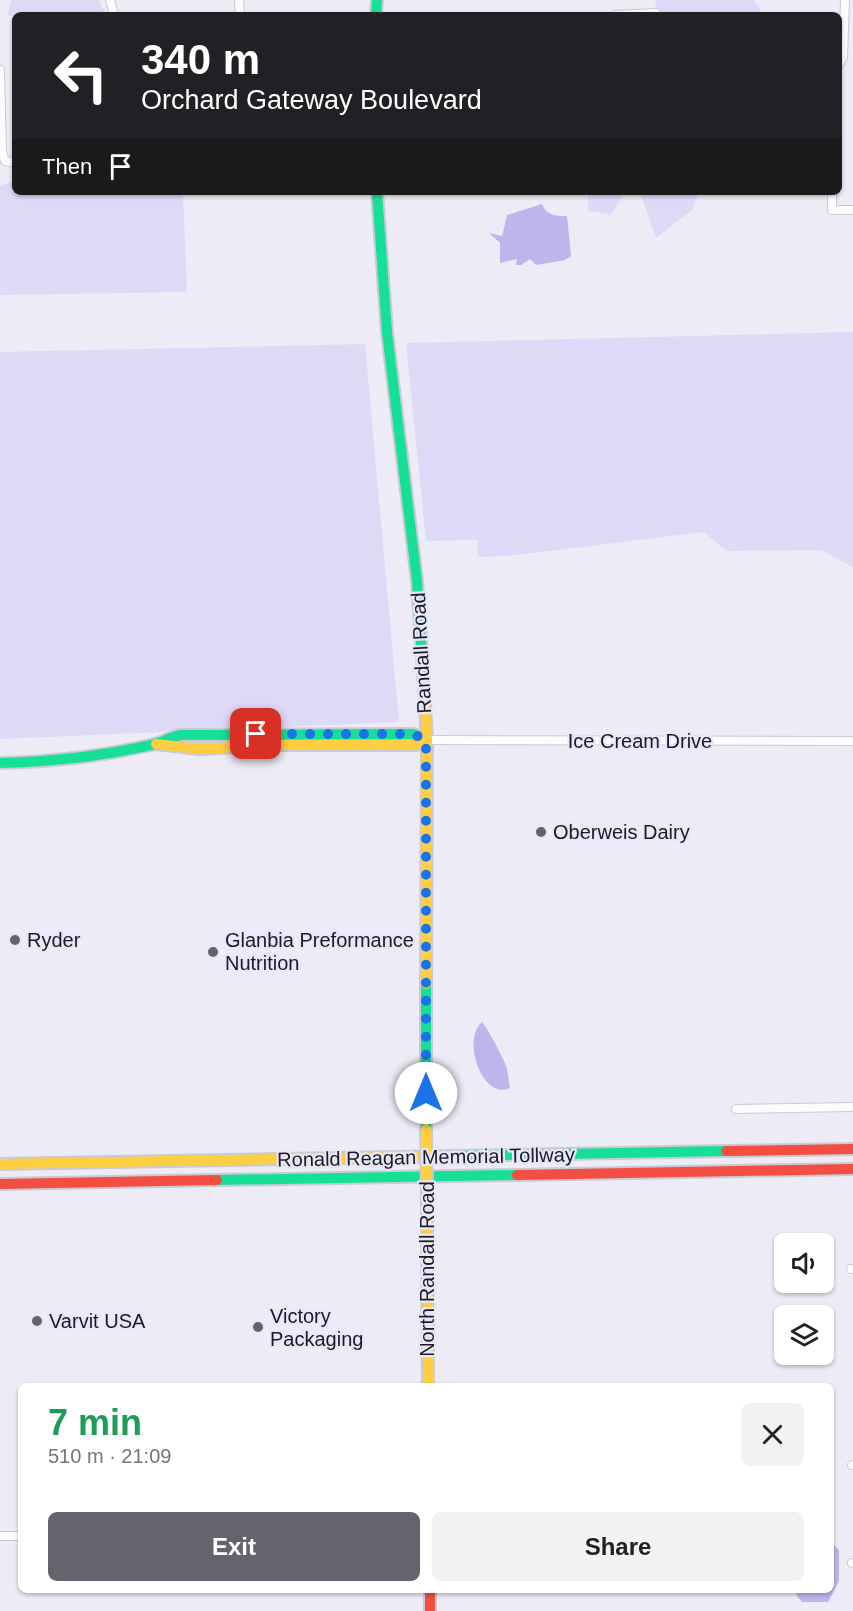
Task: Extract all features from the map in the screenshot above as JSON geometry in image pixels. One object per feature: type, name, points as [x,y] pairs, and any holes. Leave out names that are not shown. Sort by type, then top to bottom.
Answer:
[{"type":"main road","name":"Randall Road","points":[[377,195],[387,332],[417,581],[426,740],[426,1116]]},
{"type":"main road","points":[[0,763],[43,762],[156,744],[174,748],[416,745],[426,740]]},
{"type":"main road","name":"North Randall Road","points":[[426,1116],[428,1383]]},
{"type":"main road","name":"Ronald Reagan Memorial Tollway","points":[[0,1164],[853,1149]]},
{"type":"main road","name":"Ronald Reagan Memorial Tollway","points":[[0,1184],[853,1169]]},
{"type":"main road","points":[[430,1593],[430,1611]]},
{"type":"street","points":[[842,59],[845,0]]},
{"type":"street","points":[[0,70],[2,152],[5,161],[12,162]]},
{"type":"street","points":[[832,195],[832,210],[853,210]]},
{"type":"street","name":"Ice Cream Drive","points":[[426,740],[853,741]]},
{"type":"street","points":[[736,1109],[853,1107]]},
{"type":"street","points":[[0,1536],[18,1536]]},
{"type":"shaded area","points":[[12,0],[99,0],[105,12],[12,12],[12,16],[8,16]]},
{"type":"shaded area","points":[[655,0],[754,0],[760,9],[760,12],[657,12]]},
{"type":"shaded area","points":[[12,181],[12,195],[183,195],[187,292],[0,295],[0,187]]},
{"type":"shaded area","points":[[588,195],[623,195],[611,215],[588,211]]},
{"type":"shaded area","points":[[641,195],[698,195],[692,210],[656,238]]},
{"type":"shaded area","points":[[542,204],[546,211],[552,214],[567,216],[571,256],[565,260],[536,265],[530,259],[521,265],[516,265],[517,259],[500,263],[500,243],[489,233],[502,236],[507,215]]},
{"type":"shaded area","points":[[853,332],[853,567],[821,550],[726,551],[704,532],[508,556],[478,557],[477,540],[426,541],[406,343]]},
{"type":"shaded area","points":[[365,344],[399,722],[0,739],[0,352]]},
{"type":"shaded area","points":[[182,739],[268,739],[220,743],[164,743]]},
{"type":"shaded area","points":[[482,1022],[506,1065],[510,1088],[500,1090],[491,1086],[478,1067],[474,1042],[476,1031]]},
{"type":"shaded area","points":[[834,1545],[839,1550],[839,1581],[834,1591]]},
{"type":"shaded area","points":[[796,1593],[833,1593],[828,1602],[802,1602]]},
{"type":"traffic: fast","points":[[376,12],[377,0]]},
{"type":"traffic: fast","points":[[377,195],[387,332],[417,581],[424,686]]},
{"type":"traffic: fast","points":[[0,763],[95,755],[151,745],[182,735],[413,734],[427,740]]},
{"type":"traffic: fast","points":[[426,984],[426,1129]]},
{"type":"traffic: fast","points":[[453,1156],[726,1151]]},
{"type":"traffic: fast","points":[[217,1180],[517,1175]]},
{"type":"traffic: slow","points":[[424,686],[427,740],[426,984]]},
{"type":"traffic: slow","points":[[156,744],[199,749],[272,745],[416,745],[427,740]]},
{"type":"traffic: slow","points":[[426,1129],[427,1206]]},
{"type":"traffic: slow","points":[[0,1164],[453,1156]]},
{"type":"traffic: slow","points":[[427,1206],[428,1383]]},
{"type":"traffic: jam","points":[[726,1151],[853,1149]]},
{"type":"traffic: jam","points":[[517,1175],[853,1169]]},
{"type":"traffic: jam","points":[[0,1184],[217,1180]]},
{"type":"traffic: jam","points":[[430,1593],[430,1611]]},
{"type":"place","name":"Oberweis Dairy","points":[[541,832]]},
{"type":"place","name":"Ryder","points":[[15,940]]},
{"type":"place","name":"Glanbia Preformance Nutrition","points":[[213,952]]},
{"type":"place","name":"Varvit USA","points":[[37,1321]]},
{"type":"place","name":"Victory Packaging","points":[[258,1327]]},
{"type":"route","points":[[256,734],[413,734],[426,740],[426,1093]]}]
